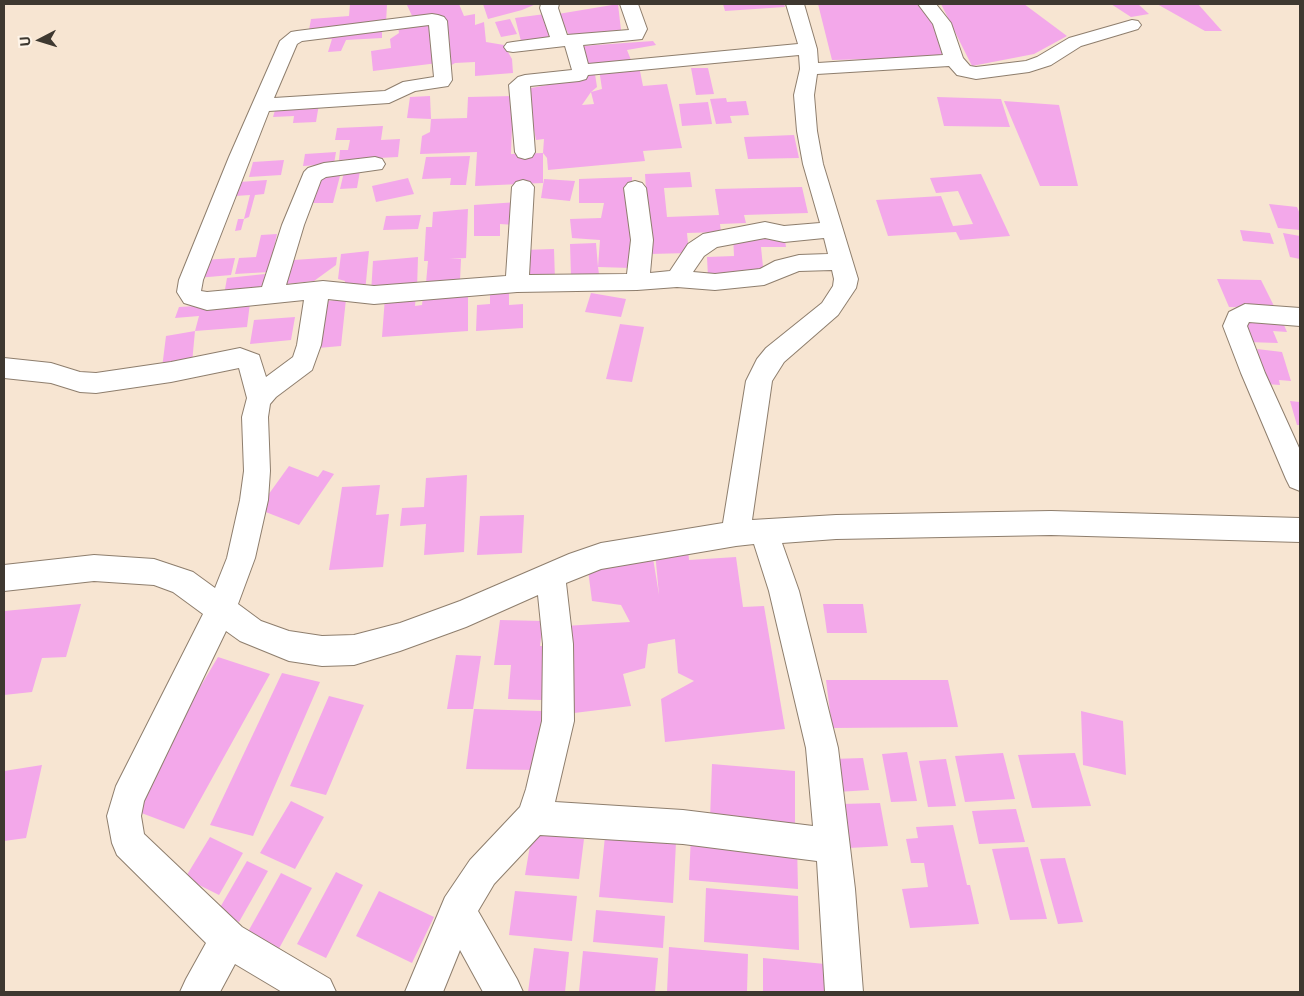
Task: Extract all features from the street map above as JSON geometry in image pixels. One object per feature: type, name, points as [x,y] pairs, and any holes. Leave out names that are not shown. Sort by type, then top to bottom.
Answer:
[{"type":"street","points":[[525,152],[520,83],[581,73],[548,6],[550,4]]},
{"type":"street","points":[[513,46],[636,35],[638,29],[629,4]]},
{"type":"street","points":[[795,4],[809,59],[804,95],[807,131],[813,164],[846,279],[844,288],[830,309],[775,355],[766,366],[759,381],[750,531],[784,592],[822,748],[844,992]]},
{"type":"street","points":[[927,4],[942,23],[954,60],[964,71],[976,74],[1029,66],[1044,61],[1076,42],[1132,25]]},
{"type":"street","points":[[262,105],[389,98],[410,86],[441,82],[443,80],[443,73],[438,21],[432,19],[315,33],[293,37],[289,41],[239,157],[191,280],[189,292],[192,297],[198,300],[207,301],[323,290],[374,295],[517,284],[637,282],[678,279],[715,282],[764,277],[783,267],[799,263],[842,261]]},
{"type":"street","points":[[580,70],[809,59],[954,60]]},
{"type":"street","points":[[271,294],[293,225],[311,177],[315,172],[324,170],[375,164]]},
{"type":"street","points":[[517,284],[523,187]]},
{"type":"street","points":[[635,188],[642,240],[637,282]]},
{"type":"street","points":[[678,279],[696,250],[712,240],[765,230],[784,234],[833,229]]},
{"type":"street","points":[[259,398],[302,363],[310,344],[316,298],[323,290]]},
{"type":"street","points":[[1300,317],[1245,313],[1237,318],[1235,326],[1253,373],[1300,478]]},
{"type":"street","points":[[4,368],[51,372],[80,382],[96,383],[171,372],[240,358],[250,362],[259,398],[256,417],[257,471],[254,500],[241,558],[221,609],[128,798],[124,816],[129,843],[229,940],[317,992]]},
{"type":"street","points":[[4,578],[94,568],[154,572],[183,582],[252,631],[289,646],[322,651],[354,650],[400,637],[466,613],[601,556],[750,531],[1051,523],[1300,530]]},
{"type":"street","points":[[424,992],[458,910],[482,872],[533,818],[543,789],[558,720],[558,644],[551,576]]},
{"type":"street","points":[[533,818],[683,827],[832,846]]},
{"type":"street","points":[[458,910],[504,992]]},
{"type":"street","points":[[199,992],[229,940]]},
{"type":"building","points":[[350,4],[387,4],[386,23],[309,30],[311,19],[349,16]]},
{"type":"building","points":[[459,4],[464,16],[475,14],[475,25],[484,22],[486,42],[504,45],[512,59],[513,73],[475,76],[475,62],[455,63],[450,66],[441,17],[413,18],[407,5]]},
{"type":"building","points":[[483,4],[536,4],[522,10],[488,19]]},
{"type":"building","points":[[618,4],[621,30],[569,35],[558,14]]},
{"type":"building","points":[[723,4],[784,4],[785,7],[725,11]]},
{"type":"building","points":[[818,4],[925,4],[942,25],[955,57],[832,60]]},
{"type":"building","points":[[941,4],[1024,4],[1067,36],[1034,54],[972,66]]},
{"type":"building","points":[[1111,4],[1138,4],[1149,14],[1131,17]]},
{"type":"building","points":[[1157,4],[1198,4],[1222,31],[1205,31]]},
{"type":"building","points":[[545,14],[553,36],[521,41],[515,18]]},
{"type":"building","points":[[510,19],[517,34],[501,37],[495,22]]},
{"type":"building","points":[[431,22],[438,63],[373,71],[371,51],[391,48],[390,39],[399,33],[398,26]]},
{"type":"building","points":[[382,28],[382,38],[346,40],[341,51],[328,52],[332,39],[324,39],[327,35]]},
{"type":"building","points":[[653,41],[656,45],[627,50],[631,60],[585,64],[582,46]]},
{"type":"building","points":[[639,66],[643,86],[667,84],[682,148],[643,151],[645,161],[548,170],[547,158],[543,153],[544,139],[536,140],[526,89],[579,79],[587,74],[595,74],[597,87],[591,92],[602,89],[599,69]],"holes":[[[591,92],[594,104],[582,105]]]},
{"type":"building","points":[[691,68],[708,68],[714,94],[696,95]]},
{"type":"building","points":[[430,96],[431,119],[407,118],[410,97]]},
{"type":"building","points":[[513,96],[511,154],[543,153],[543,183],[475,186],[477,152],[420,154],[422,136],[430,132],[431,119],[467,118],[468,97]]},
{"type":"building","points":[[937,97],[1001,99],[1010,127],[944,126]]},
{"type":"building","points":[[726,98],[727,102],[746,101],[749,115],[730,116],[732,123],[716,124],[710,99]]},
{"type":"building","points":[[1004,101],[1059,105],[1078,186],[1040,186]]},
{"type":"building","points":[[708,102],[712,124],[682,126],[679,104]]},
{"type":"building","points":[[319,104],[316,122],[293,123],[294,116],[273,117],[276,107]]},
{"type":"building","points":[[383,126],[381,140],[400,139],[398,157],[339,160],[340,150],[348,150],[350,140],[335,140],[337,128]]},
{"type":"building","points":[[794,135],[799,158],[748,159],[744,137]]},
{"type":"building","points":[[336,152],[334,164],[303,166],[305,154]]},
{"type":"building","points":[[470,156],[466,185],[450,185],[451,178],[422,179],[426,157]]},
{"type":"building","points":[[284,160],[281,175],[249,177],[253,162]]},
{"type":"building","points":[[360,171],[357,188],[340,189],[344,172]]},
{"type":"building","points":[[690,172],[692,187],[664,188],[667,217],[719,215],[715,189],[802,187],[808,213],[744,215],[746,223],[720,224],[721,232],[687,233],[689,253],[650,254],[645,174]]},
{"type":"building","points":[[981,174],[1010,236],[960,240],[956,232],[888,236],[876,200],[941,196],[953,226],[973,224],[958,191],[936,193],[930,178]]},
{"type":"building","points":[[315,176],[340,176],[333,203],[307,203]]},
{"type":"building","points":[[632,177],[631,268],[598,267],[600,240],[572,238],[570,219],[601,218],[604,203],[579,203],[579,179]]},
{"type":"building","points":[[408,178],[414,194],[376,202],[372,186]]},
{"type":"building","points":[[544,179],[575,181],[570,201],[541,198]]},
{"type":"building","points":[[267,180],[264,194],[255,195],[249,217],[244,219],[250,195],[235,196],[240,182]]},
{"type":"building","points":[[518,202],[515,225],[500,224],[500,236],[474,236],[474,205]]},
{"type":"building","points":[[1269,204],[1297,207],[1300,214],[1300,230],[1278,228]]},
{"type":"building","points":[[468,209],[466,258],[449,259],[461,259],[460,281],[426,283],[428,261],[424,261],[426,227],[432,227],[433,212]]},
{"type":"building","points":[[421,215],[418,229],[383,230],[386,216]]},
{"type":"building","points":[[238,219],[244,219],[241,230],[235,231]]},
{"type":"building","points":[[1240,230],[1270,233],[1274,244],[1243,241]]},
{"type":"building","points":[[1283,233],[1300,236],[1300,259],[1290,257]]},
{"type":"building","points":[[277,234],[269,272],[235,274],[239,258],[256,257],[261,235]]},
{"type":"building","points":[[733,234],[784,234],[786,247],[761,247],[764,277],[708,277],[707,257],[734,256]]},
{"type":"building","points":[[596,243],[599,274],[571,276],[570,244]]},
{"type":"building","points":[[554,249],[555,280],[522,281],[522,250]]},
{"type":"building","points":[[369,251],[365,292],[344,290],[345,281],[338,279],[341,254]]},
{"type":"building","points":[[337,257],[336,265],[314,281],[278,285],[283,274],[294,260]]},
{"type":"building","points":[[418,257],[417,289],[371,293],[373,261]]},
{"type":"building","points":[[235,258],[231,275],[197,278],[202,260]]},
{"type":"building","points":[[265,274],[263,291],[224,295],[227,278]]},
{"type":"building","points":[[1217,279],[1261,280],[1275,308],[1229,307]]},
{"type":"building","points":[[509,290],[509,305],[523,304],[523,328],[476,331],[477,305],[490,304],[490,291]]},
{"type":"building","points":[[468,292],[468,331],[382,337],[385,297],[416,294],[415,306],[422,305],[423,296]]},
{"type":"building","points":[[591,293],[626,299],[621,317],[585,312]]},
{"type":"building","points":[[346,299],[341,346],[318,348],[325,301]]},
{"type":"building","points":[[250,303],[247,327],[195,331],[199,316],[175,318],[179,307]]},
{"type":"building","points":[[295,317],[291,340],[250,344],[254,320]]},
{"type":"building","points":[[1281,318],[1287,332],[1273,331],[1278,343],[1247,342],[1244,320]]},
{"type":"building","points":[[620,324],[644,327],[632,382],[606,379]]},
{"type":"building","points":[[195,331],[192,363],[162,368],[166,336]]},
{"type":"building","points":[[1257,349],[1282,352],[1291,381],[1279,380],[1280,385],[1266,384],[1258,372],[1259,357]]},
{"type":"building","points":[[1290,401],[1300,402],[1300,425],[1297,425]]},
{"type":"building","points":[[289,466],[318,477],[323,470],[334,474],[299,525],[258,509]]},
{"type":"building","points":[[467,475],[464,552],[424,555],[426,524],[400,526],[402,508],[424,507],[426,478]]},
{"type":"building","points":[[380,485],[376,515],[389,514],[383,567],[329,570],[342,487]]},
{"type":"building","points":[[524,515],[522,553],[477,555],[480,516]]},
{"type":"building","points":[[688,549],[689,560],[736,557],[743,607],[764,606],[785,729],[665,742],[661,699],[694,681],[678,673],[675,639],[648,644],[645,668],[623,674],[631,706],[566,714],[565,626],[630,622],[621,605],[592,601],[588,570],[653,558],[659,595],[655,552]]},
{"type":"building","points":[[81,604],[66,657],[42,658],[32,692],[4,695],[4,611]]},
{"type":"building","points":[[823,604],[863,604],[867,633],[827,633]]},
{"type":"building","points":[[500,620],[543,621],[540,646],[547,646],[542,700],[508,699],[511,665],[494,665]]},
{"type":"building","points":[[456,655],[481,656],[473,709],[447,709]]},
{"type":"building","points":[[218,657],[270,674],[184,829],[128,808]]},
{"type":"building","points":[[282,673],[320,682],[253,836],[210,825]]},
{"type":"building","points":[[826,680],[948,680],[958,727],[832,728]]},
{"type":"building","points":[[329,696],[364,705],[326,795],[290,786]]},
{"type":"building","points":[[474,709],[542,711],[537,770],[466,769]]},
{"type":"building","points":[[1081,711],[1123,721],[1126,775],[1083,765]]},
{"type":"building","points":[[907,752],[917,801],[891,802],[882,754]]},
{"type":"building","points":[[1003,753],[1015,799],[965,802],[955,756]]},
{"type":"building","points":[[1075,753],[1091,806],[1032,808],[1018,755]]},
{"type":"building","points":[[863,758],[869,790],[837,792],[832,759]]},
{"type":"building","points":[[946,759],[956,806],[928,807],[919,761]]},
{"type":"building","points":[[712,764],[795,771],[795,826],[710,819]]},
{"type":"building","points":[[42,765],[26,838],[4,841],[4,771]]},
{"type":"building","points":[[291,801],[324,817],[295,869],[260,853]]},
{"type":"building","points":[[880,803],[888,846],[848,848],[841,804]]},
{"type":"building","points":[[1016,809],[1025,842],[979,844],[972,811]]},
{"type":"building","points":[[953,825],[967,885],[970,885],[979,924],[910,928],[902,889],[928,887],[924,863],[911,863],[906,839],[918,838],[916,827]]},
{"type":"building","points":[[532,834],[584,839],[579,879],[525,875]]},
{"type":"building","points":[[691,835],[797,844],[798,889],[689,880]]},
{"type":"building","points":[[605,836],[676,842],[673,903],[599,897]]},
{"type":"building","points":[[210,837],[243,853],[219,895],[185,878]]},
{"type":"building","points":[[1028,847],[1047,919],[1010,920],[992,849]]},
{"type":"building","points":[[1065,858],[1083,922],[1058,924],[1040,859]]},
{"type":"building","points":[[247,861],[268,871],[239,922],[218,911]]},
{"type":"building","points":[[336,872],[363,885],[326,958],[297,944]]},
{"type":"building","points":[[281,873],[312,888],[276,954],[245,937]]},
{"type":"building","points":[[706,888],[798,896],[799,950],[704,942]]},
{"type":"building","points":[[379,891],[434,917],[412,963],[356,936]]},
{"type":"building","points":[[515,891],[577,896],[572,941],[509,935]]},
{"type":"building","points":[[596,910],[665,916],[663,948],[593,942]]},
{"type":"building","points":[[669,947],[748,954],[747,992],[667,992]]},
{"type":"building","points":[[534,948],[569,952],[565,992],[528,992]]},
{"type":"building","points":[[583,951],[658,958],[655,992],[579,992]]},
{"type":"building","points":[[763,958],[825,964],[826,992],[763,992]]}]
